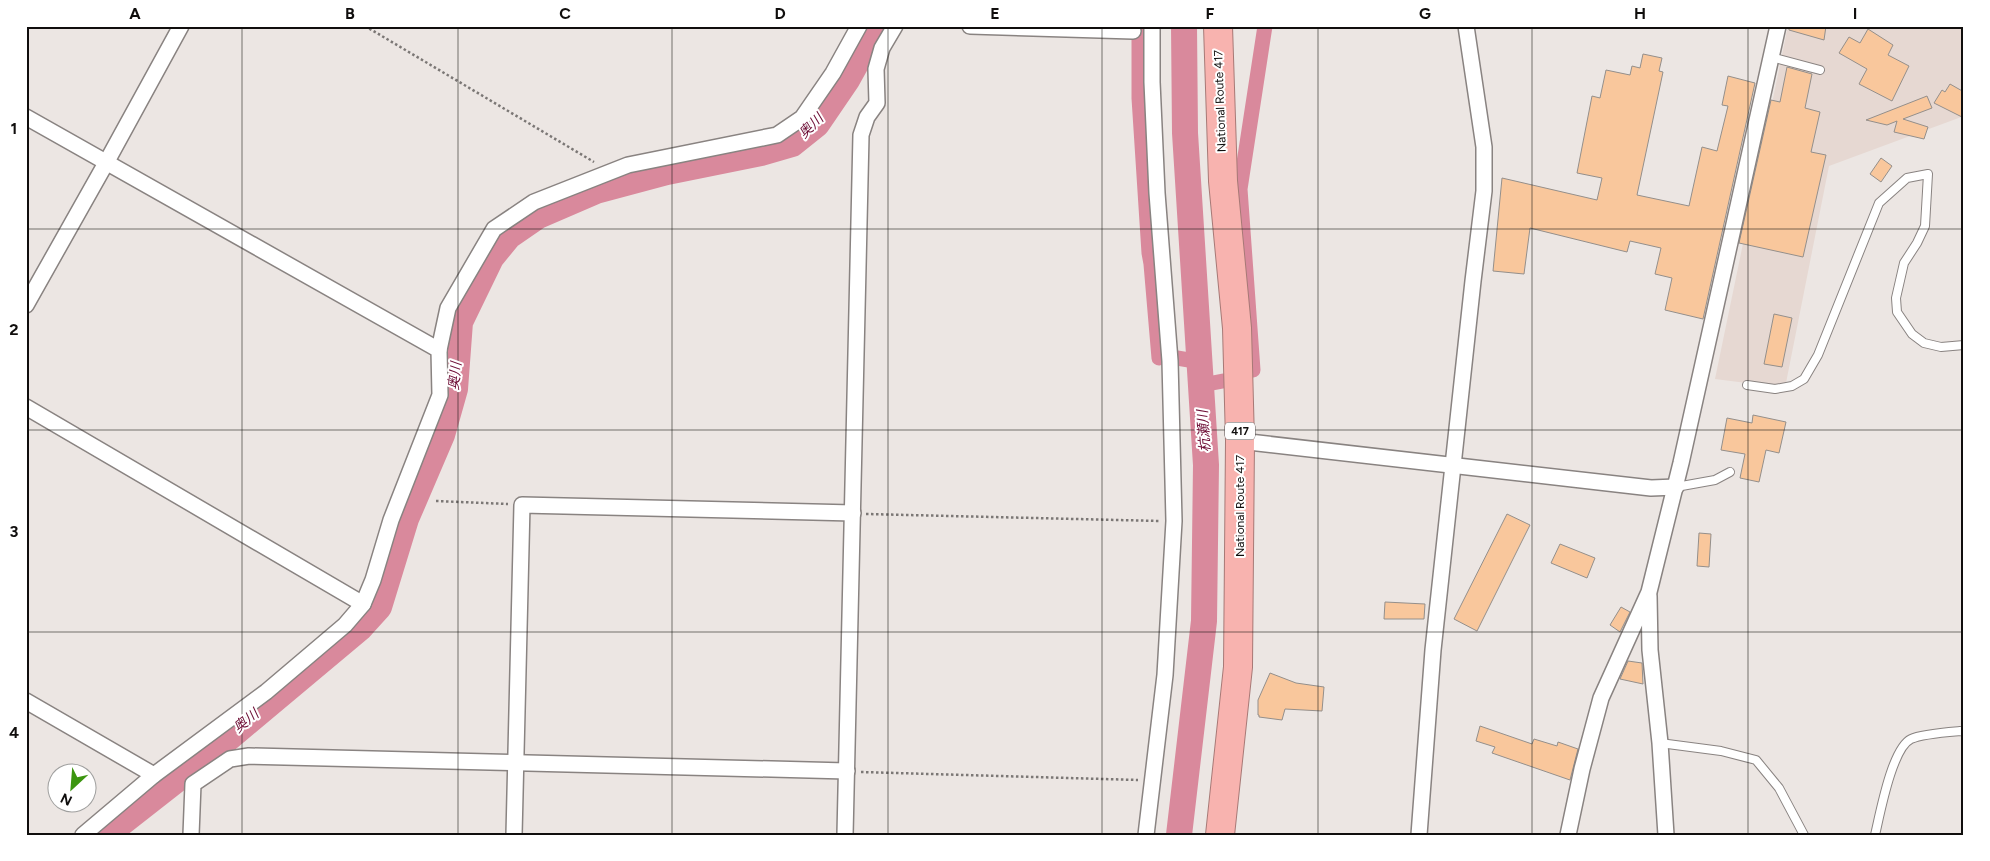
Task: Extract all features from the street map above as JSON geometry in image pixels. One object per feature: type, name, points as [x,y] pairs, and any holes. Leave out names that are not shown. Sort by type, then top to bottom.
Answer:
[{"type":"highway","name":"National Route 417","points":[[1218,26],[1223,181],[1237,328],[1240,441],[1238,667],[1220,835]]},
{"type":"street","points":[[26,305],[181,26]]},
{"type":"street","points":[[83,835],[154,775],[266,692],[344,625],[363,604],[373,580],[391,520],[440,395],[439,350],[448,308],[494,229],[534,202],[628,165],[777,135],[802,118],[833,73],[859,26]]},
{"type":"street","points":[[845,835],[861,135],[867,117],[877,103],[876,68],[882,48],[895,26]]},
{"type":"street","points":[[970,26],[1133,31]]},
{"type":"street","points":[[1146,835],[1165,675],[1174,522],[1170,361],[1157,193],[1152,82],[1152,26]]},
{"type":"street","points":[[1419,835],[1433,650],[1484,191],[1484,147],[1466,26]]},
{"type":"street","points":[[1568,835],[1582,769],[1601,698],[1649,592],[1676,487],[1778,26]]},
{"type":"street","points":[[26,117],[106,164],[439,350]]},
{"type":"street","points":[[26,407],[363,604]]},
{"type":"street","points":[[1240,441],[1651,488],[1676,487]]},
{"type":"street","points":[[514,835],[522,504],[853,514]]},
{"type":"street","points":[[1649,592],[1650,650],[1660,743],[1666,835]]},
{"type":"street","points":[[26,701],[154,775]]},
{"type":"street","points":[[191,835],[193,784],[230,759],[249,756],[847,771]]},
{"type":"lane","points":[[1771,57],[1820,70]]},
{"type":"lane","points":[[1747,385],[1775,390],[1792,386],[1804,379],[1818,355],[1879,203],[1907,178],[1928,174],[1925,226],[1904,263],[1896,298],[1897,312],[1912,334],[1924,343],[1941,347],[1964,345]]},
{"type":"lane","points":[[1676,487],[1715,480],[1730,472]]},
{"type":"lane","points":[[1875,835],[1889,780],[1900,749],[1911,739],[1960,730],[1964,732]]},
{"type":"lane","points":[[1660,743],[1721,751],[1756,760],[1779,788],[1804,835]]},
{"type":"path","points":[[365,26],[610,172]]},
{"type":"path","points":[[436,501],[522,504]]},
{"type":"path","points":[[853,514],[1174,522]]},
{"type":"path","points":[[847,771],[1152,780]]},
{"type":"shaded area","points":[[1788,26],[1964,26],[1964,116],[1829,166],[1785,388],[1715,379]]},
{"type":"building","points":[[1789,26],[1826,26],[1824,40],[1789,30]]},
{"type":"building","points":[[1868,29],[1893,45],[1888,55],[1909,66],[1892,101],[1859,84],[1867,69],[1839,53],[1849,37],[1860,43]]},
{"type":"building","points":[[1643,54],[1662,58],[1659,71],[1663,72],[1637,195],[1689,206],[1702,147],[1717,151],[1728,106],[1722,105],[1728,76],[1755,83],[1703,319],[1665,310],[1672,278],[1655,274],[1661,248],[1630,241],[1627,252],[1530,228],[1524,274],[1493,271],[1502,178],[1597,200],[1602,178],[1577,173],[1592,96],[1600,98],[1606,70],[1630,75],[1632,66],[1640,68]]},
{"type":"building","points":[[1787,67],[1812,74],[1805,108],[1820,112],[1811,152],[1826,155],[1803,257],[1739,243],[1771,100],[1780,102]]},
{"type":"building","points":[[1950,84],[1964,92],[1964,118],[1934,103],[1942,90],[1945,92]]},
{"type":"building","points":[[1927,96],[1932,108],[1903,119],[1928,127],[1924,139],[1894,132],[1897,121],[1887,125],[1866,120]]},
{"type":"building","points":[[1881,158],[1892,166],[1881,182],[1870,174]]},
{"type":"building","points":[[1774,314],[1792,318],[1782,367],[1764,364]]},
{"type":"building","points":[[1753,415],[1786,422],[1779,453],[1766,450],[1759,482],[1740,478],[1745,454],[1721,450],[1727,418],[1752,423]]},
{"type":"building","points":[[1507,514],[1530,525],[1477,631],[1454,619]]},
{"type":"building","points":[[1699,533],[1711,534],[1709,567],[1697,566]]},
{"type":"building","points":[[1560,544],[1595,558],[1587,578],[1551,563]]},
{"type":"building","points":[[1385,602],[1425,604],[1424,619],[1384,619]]},
{"type":"building","points":[[1621,607],[1630,612],[1620,632],[1610,625]]},
{"type":"building","points":[[1628,661],[1642,663],[1643,684],[1620,679]]},
{"type":"building","points":[[1270,673],[1296,683],[1324,687],[1322,711],[1285,709],[1282,720],[1259,717],[1258,700]]},
{"type":"building","points":[[1480,726],[1532,744],[1534,739],[1557,746],[1558,742],[1578,749],[1570,780],[1492,753],[1495,747],[1476,741]]},
{"type":"waterway","name":"奥川","points":[[106,835],[212,752],[360,628],[379,607],[406,519],[442,435],[455,389],[460,322],[491,258],[509,236],[538,216],[596,191],[667,172],[761,153],[792,144],[817,124],[847,80],[877,26]]},
{"type":"waterway","points":[[1139,26],[1139,98],[1149,253],[1159,358]]},
{"type":"waterway","name":"杭瀬川","points":[[1179,835],[1204,621],[1206,465],[1185,133],[1184,26]]},
{"type":"waterway","points":[[1253,370],[1240,189],[1265,26]]},
{"type":"waterway","points":[[1177,358],[1201,362]]},
{"type":"waterway","points":[[1202,385],[1223,381]]}]
